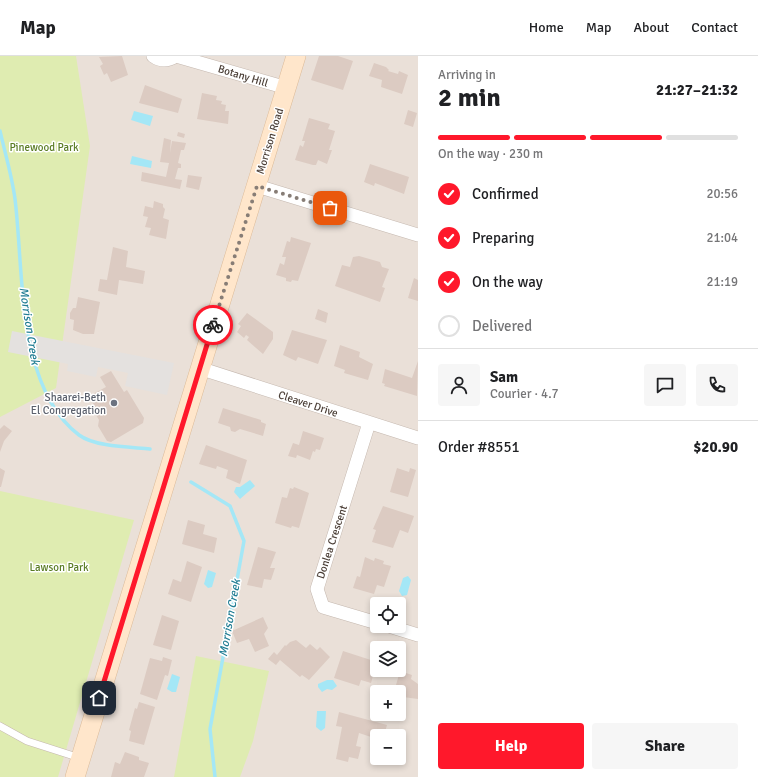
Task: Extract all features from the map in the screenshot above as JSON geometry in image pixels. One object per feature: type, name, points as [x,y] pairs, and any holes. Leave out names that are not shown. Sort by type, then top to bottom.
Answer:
[{"type":"street","name":"Botany Hill","points":[[153,56],[166,61],[176,56],[287,88]]},
{"type":"street","name":"Morrison Road","points":[[74,777],[296,56]]},
{"type":"street","points":[[257,186],[418,235]]},
{"type":"street","name":"Cleaver Drive","points":[[199,368],[369,424],[418,438]]},
{"type":"street","name":"Donlea Crescent","points":[[369,424],[317,589],[323,607],[370,620]]},
{"type":"street","points":[[406,631],[418,634]]},
{"type":"lane","points":[[0,726],[27,741],[81,758]]},
{"type":"shaded area","points":[[0,56],[418,56],[418,777],[0,777]]},
{"type":"shaded area","points":[[12,331],[174,363],[167,395],[125,386],[128,373],[98,367],[96,377],[67,371],[68,364],[8,352]]},
{"type":"green space","name":"Pinewood Park","points":[[0,56],[76,56],[90,146],[56,388],[0,417]]},
{"type":"green space","name":"Lawson Park","points":[[0,491],[134,520],[58,777],[0,777]]},
{"type":"green space","points":[[196,656],[269,671],[253,741],[240,777],[174,777]]},
{"type":"water","points":[[134,111],[153,116],[150,126],[131,120]]},
{"type":"water","points":[[132,156],[152,161],[151,168],[130,164]]},
{"type":"water","points":[[250,480],[255,486],[240,499],[234,492],[236,487],[240,487]]},
{"type":"water","points":[[208,570],[216,573],[212,587],[208,588],[204,584]]},
{"type":"water","points":[[408,576],[411,580],[407,595],[402,596],[399,591],[403,578]]},
{"type":"water","points":[[172,674],[180,677],[176,692],[172,692],[167,689]]},
{"type":"water","points":[[327,680],[333,680],[337,686],[332,690],[327,689],[322,692],[318,687],[318,684]]},
{"type":"water","points":[[317,711],[326,711],[325,728],[321,731],[316,727]]},
{"type":"building","points":[[122,56],[128,75],[111,82],[107,73],[104,75],[100,66],[103,64],[99,57]]},
{"type":"building","points":[[319,56],[338,56],[353,61],[343,90],[311,80]]},
{"type":"building","points":[[374,63],[386,67],[389,70],[388,71],[398,74],[399,71],[408,75],[402,94],[381,87],[382,80],[369,76]]},
{"type":"building","points":[[145,85],[182,99],[178,113],[139,103]]},
{"type":"building","points":[[202,93],[217,96],[216,100],[222,101],[221,104],[226,105],[225,111],[229,111],[228,124],[197,119]]},
{"type":"building","points":[[408,110],[417,113],[413,127],[404,124]]},
{"type":"building","points":[[309,118],[330,124],[328,129],[335,131],[329,150],[332,150],[327,164],[318,160],[316,165],[313,165],[295,160],[300,145],[303,147],[305,141],[302,141]]},
{"type":"building","points":[[178,132],[185,134],[184,138],[177,136]]},
{"type":"building","points":[[164,138],[171,140],[170,153],[172,141],[186,143],[184,150],[181,150],[178,163],[181,164],[181,168],[178,168],[175,179],[182,180],[180,189],[141,181],[142,172],[166,177],[169,163],[160,162]]},
{"type":"building","points":[[370,164],[409,177],[404,194],[375,183],[374,186],[364,182]]},
{"type":"building","points":[[188,175],[202,177],[199,190],[186,187]]},
{"type":"building","points":[[154,201],[163,204],[165,209],[163,218],[169,220],[166,239],[149,235],[151,228],[145,227],[148,217],[143,216],[145,206],[153,208]]},
{"type":"building","points":[[291,237],[311,243],[298,281],[292,280],[291,282],[286,281],[286,278],[276,275],[280,263],[284,265],[286,257],[282,257],[287,241],[290,242]]},
{"type":"building","points":[[113,247],[128,251],[126,267],[145,271],[143,284],[119,280],[117,295],[98,291],[100,279],[107,280]]},
{"type":"building","points":[[359,256],[380,262],[382,267],[389,269],[382,287],[385,288],[380,302],[335,286],[342,265],[350,267],[353,257]]},
{"type":"building","points":[[414,278],[418,280],[418,301],[408,298]]},
{"type":"building","points":[[78,297],[100,302],[94,334],[83,334],[73,330],[74,320],[70,319],[70,313],[73,308],[76,308]]},
{"type":"building","points":[[318,309],[328,313],[326,323],[315,319]]},
{"type":"building","points":[[247,313],[273,332],[273,339],[263,354],[247,340],[249,337],[246,335],[244,338],[237,332],[241,326],[238,324]]},
{"type":"building","points":[[292,330],[327,340],[318,364],[298,357],[296,361],[283,355]]},
{"type":"building","points":[[340,345],[360,352],[359,357],[373,364],[368,380],[344,373],[345,370],[334,366]]},
{"type":"building","points":[[418,361],[417,396],[384,386],[385,384],[382,383],[385,369],[412,378]]},
{"type":"building","name":"Shaarei-Beth El Congregation","points":[[111,371],[124,392],[127,390],[144,418],[143,423],[111,442],[107,441],[98,426],[99,420],[93,410],[96,409],[89,396],[106,387],[100,377]]},
{"type":"building","points":[[223,408],[261,420],[261,422],[266,424],[263,436],[240,429],[235,432],[231,431],[230,427],[218,423]]},
{"type":"building","points":[[4,425],[12,431],[4,441],[0,452],[0,429]]},
{"type":"building","points":[[303,431],[324,438],[320,450],[316,449],[315,452],[313,451],[310,460],[297,455],[296,458],[288,456],[293,443],[299,445]]},
{"type":"building","points":[[206,445],[247,460],[240,484],[226,478],[228,470],[217,466],[216,469],[199,464]]},
{"type":"building","points":[[0,468],[5,471],[1,487],[0,487]]},
{"type":"building","points":[[397,468],[409,472],[410,468],[416,470],[408,497],[390,492]]},
{"type":"building","points":[[294,487],[309,493],[299,528],[292,526],[291,528],[275,523],[282,497],[287,498],[290,488],[293,489]]},
{"type":"building","points":[[383,506],[414,516],[408,533],[400,530],[393,548],[372,542],[376,530],[373,529]]},
{"type":"building","points":[[188,520],[205,525],[203,534],[217,538],[214,553],[182,544]]},
{"type":"building","points":[[258,547],[276,552],[270,568],[275,568],[271,580],[264,579],[262,588],[247,585]]},
{"type":"building","points":[[365,557],[374,561],[375,558],[384,561],[383,564],[391,566],[384,587],[377,585],[374,594],[353,588],[357,576],[360,577]]},
{"type":"building","points":[[187,561],[202,567],[191,602],[168,594],[173,579],[181,582]]},
{"type":"building","points":[[162,615],[179,621],[171,650],[153,645]]},
{"type":"building","points":[[263,617],[268,628],[264,634],[269,646],[255,652],[249,639],[237,643],[232,631]]},
{"type":"building","points":[[296,640],[306,648],[310,644],[317,650],[320,647],[330,657],[309,680],[302,675],[300,677],[280,660],[276,665],[268,659],[274,652],[277,655],[285,645],[286,646],[290,642]]},
{"type":"building","points":[[343,651],[370,660],[370,677],[373,677],[371,683],[361,680],[359,686],[334,678]]},
{"type":"building","points":[[163,657],[172,660],[168,676],[165,675],[157,700],[140,694],[150,658],[162,661]]},
{"type":"building","points":[[406,673],[412,675],[411,679],[418,684],[418,699],[406,697],[406,685],[396,685],[398,677],[406,677]]},
{"type":"building","points":[[139,702],[155,707],[144,745],[129,741],[131,731],[129,730],[135,708],[137,709]]},
{"type":"building","points":[[339,712],[387,725],[386,729],[370,729],[370,737],[359,733],[356,746],[361,747],[358,759],[349,757],[348,762],[336,759],[342,727],[336,726]]},
{"type":"building","points":[[125,752],[139,757],[139,760],[149,763],[144,777],[111,777],[115,762],[120,764]]},
{"type":"waterway","name":"Morrison Creek","points":[[0,131],[15,199],[27,326],[33,358],[44,388],[59,414],[79,435],[94,442],[113,446],[150,449]]},
{"type":"waterway","name":"Morrison Creek","points":[[191,482],[230,506],[244,541],[210,729],[215,777]]},
{"type":"way so far","points":[[213,325],[257,186],[330,208]]},
{"type":"place","name":"Shaarei-Beth El Congregation","points":[[114,403]]},
{"type":"route","points":[[99,698],[213,325]]}]
